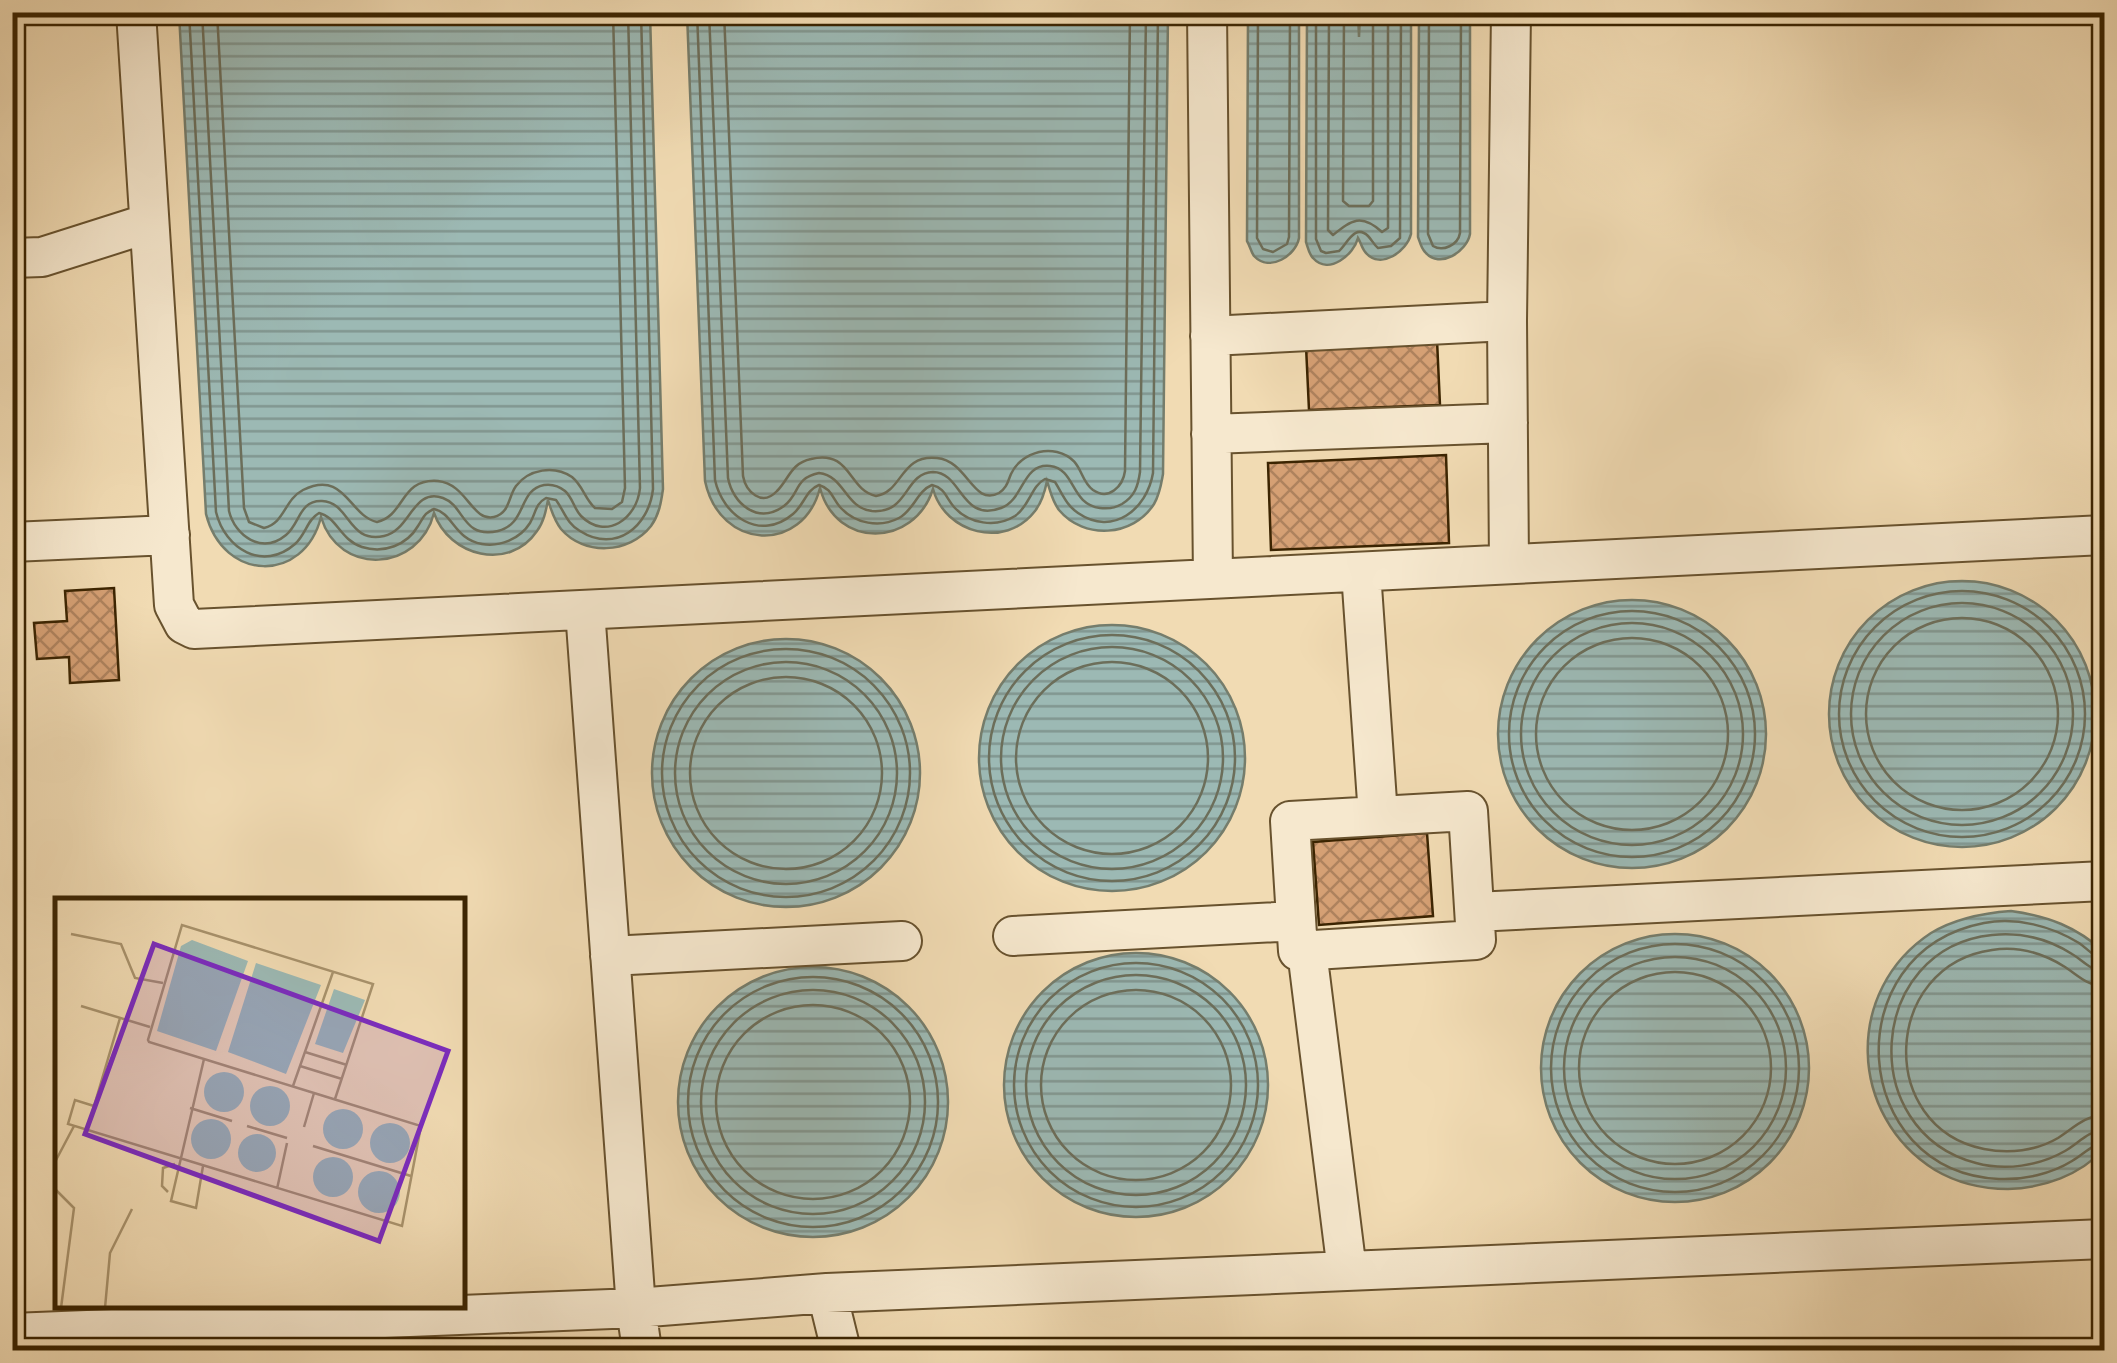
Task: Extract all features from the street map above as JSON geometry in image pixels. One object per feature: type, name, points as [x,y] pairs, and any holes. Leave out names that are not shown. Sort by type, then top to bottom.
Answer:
[{"type":"lane","points":[[136,12],[174,604],[184,624],[194,629],[2104,535]]},
{"type":"lane","points":[[1206,12],[1213,578]]},
{"type":"lane","points":[[1509,564],[1511,12]]},
{"type":"lane","points":[[12,258],[42,257],[149,223]]},
{"type":"lane","points":[[1210,336],[1507,321]]},
{"type":"lane","points":[[1211,434],[1508,423]]},
{"type":"lane","points":[[12,542],[170,534]]},
{"type":"lane","points":[[1361,572],[1378,816]]},
{"type":"lane","points":[[585,610],[638,1349]]},
{"type":"lane","points":[[1013,936],[1302,936],[1476,940],[1468,811],[1290,821],[1302,936],[1347,1271]]},
{"type":"lane","points":[[1474,912],[2104,881]]},
{"type":"lane","points":[[610,956],[902,942]]},
{"type":"lane","points":[[12,1333],[70,1340],[636,1308],[827,1292],[2104,1239]]},
{"type":"lane","points":[[827,1292],[841,1350]]},
{"type":"water","points":[[179,13],[650,13],[663,489],[656,518],[642,535],[606,548],[582,544],[561,529],[548,500],[541,524],[525,544],[496,555],[481,554],[452,540],[434,513],[426,533],[413,547],[379,560],[361,558],[344,550],[330,536],[321,517],[312,539],[282,563],[264,566],[229,553],[215,536],[206,514]]},
{"type":"water","points":[[687,13],[1168,13],[1163,474],[1158,497],[1145,515],[1108,531],[1081,526],[1059,510],[1047,481],[1037,508],[1022,523],[993,533],[963,526],[940,504],[933,489],[910,522],[875,534],[842,522],[829,508],[820,488],[811,510],[797,525],[780,533],[762,536],[727,521],[714,504],[705,481]]},
{"type":"water","points":[[1248,13],[1299,13],[1299,238],[1288,256],[1267,263],[1254,256],[1247,241]]},
{"type":"water","points":[[1307,13],[1358,13],[1359,37],[1360,13],[1411,13],[1411,234],[1399,252],[1386,259],[1372,258],[1358,238],[1346,256],[1333,264],[1319,263],[1308,249]]},
{"type":"water","points":[[1419,13],[1470,13],[1470,234],[1464,247],[1445,259],[1431,257],[1418,237]]},
{"type":"water","points":[[1962,581],[1988,583],[2013,591],[2056,620],[2085,663],[2093,688],[2093,740],[2085,765],[2056,808],[2013,837],[1988,845],[1962,847],[1936,845],[1911,837],[1868,808],[1839,765],[1831,740],[1829,714],[1831,688],[1839,663],[1868,620],[1911,591],[1936,583]]},
{"type":"water","points":[[1632,600],[1683,611],[1726,640],[1755,683],[1766,734],[1755,785],[1726,828],[1683,857],[1632,868],[1581,857],[1538,828],[1509,785],[1498,734],[1509,683],[1538,640],[1581,611]]},
{"type":"water","points":[[1112,625],[1138,627],[1163,635],[1206,664],[1235,707],[1243,732],[1243,784],[1235,809],[1206,852],[1163,881],[1138,889],[1112,891],[1086,889],[1061,881],[1018,852],[989,809],[981,784],[979,758],[981,732],[989,707],[1018,664],[1061,635],[1086,627]]},
{"type":"water","points":[[786,639],[837,649],[881,678],[910,722],[920,773],[910,824],[881,868],[837,897],[786,907],[735,897],[691,868],[662,824],[652,773],[662,722],[691,678],[735,649]]},
{"type":"water","points":[[2011,911],[2061,924],[2104,952],[2104,1149],[2084,1166],[2060,1178],[2008,1189],[1952,1178],[1906,1147],[1885,1118],[1873,1086],[1868,1053],[1871,1019],[1883,986],[1903,957],[1931,933],[1950,924]]},
{"type":"water","points":[[1675,934],[1726,944],[1770,973],[1799,1017],[1809,1068],[1799,1119],[1770,1163],[1726,1192],[1675,1202],[1624,1192],[1580,1163],[1551,1119],[1541,1068],[1551,1017],[1580,973],[1624,944]]},
{"type":"water","points":[[1136,953],[1162,955],[1187,963],[1230,991],[1258,1034],[1266,1059],[1266,1111],[1258,1136],[1230,1179],[1187,1207],[1162,1215],[1136,1217],[1110,1215],[1085,1207],[1042,1179],[1014,1136],[1006,1111],[1004,1085],[1006,1059],[1014,1034],[1042,991],[1085,963],[1110,955]]},
{"type":"water","points":[[813,967],[864,978],[888,990],[908,1007],[925,1027],[937,1051],[948,1102],[937,1153],[925,1177],[908,1197],[888,1214],[864,1226],[813,1237],[762,1226],[738,1214],[718,1197],[701,1177],[689,1153],[678,1102],[689,1051],[701,1027],[718,1007],[738,990],[762,978]]},
{"type":"building","points":[[1437,340],[1440,405],[1309,410],[1306,346]]},
{"type":"building","points":[[1446,455],[1449,543],[1271,550],[1268,463]]},
{"type":"building","points":[[114,588],[119,680],[70,683],[69,657],[37,659],[34,623],[67,621],[65,591]]},
{"type":"building","points":[[1427,833],[1433,916],[1319,925],[1313,842]]}]
